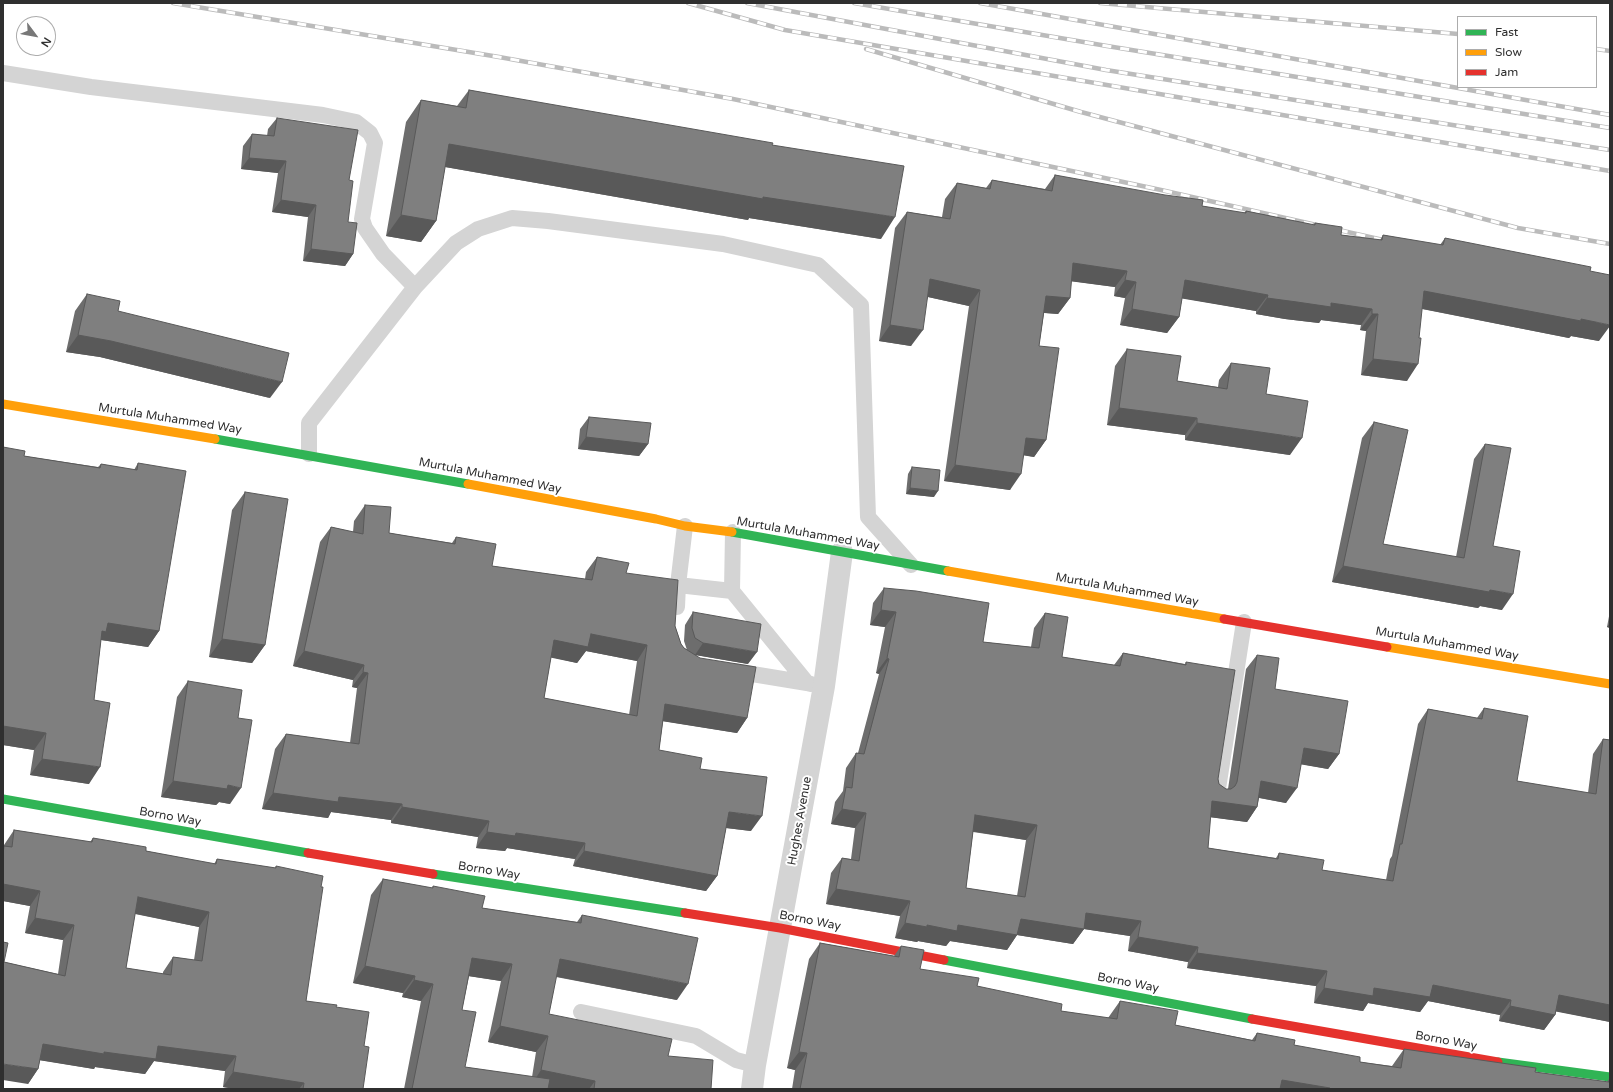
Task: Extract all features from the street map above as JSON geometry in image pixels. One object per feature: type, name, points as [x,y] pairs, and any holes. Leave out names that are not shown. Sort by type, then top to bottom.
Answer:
[{"type":"main road","name":"Murtula Muhammed Way","points":[[3,404],[309,454],[656,519],[685,526],[733,532],[911,565],[1610,684]]},
{"type":"main road","name":"Borno Way","points":[[3,798],[466,880],[780,928],[1166,1003],[1485,1060],[1610,1077]]},
{"type":"street","name":"Hughes Avenue","points":[[752,1089],[780,928],[816,685],[842,552]]},
{"type":"lane","points":[[3,73],[99,88],[323,114],[356,122],[370,133],[374,143],[362,219],[365,228],[383,254],[415,287]]},
{"type":"lane","points":[[309,454],[309,423],[415,287],[456,244],[478,229],[512,218],[548,221],[724,244],[818,265],[861,304],[868,517],[911,565]]},
{"type":"lane","points":[[676,621],[678,585],[685,526]]},
{"type":"lane","points":[[732,591],[733,532]]},
{"type":"lane","points":[[678,585],[732,591],[816,685]]},
{"type":"lane","points":[[1217,795],[1244,622]]},
{"type":"lane","points":[[722,669],[816,685]]},
{"type":"lane","points":[[580,1012],[696,1036],[736,1060],[755,1065]]},
{"type":"building","points":[[469,90],[773,143],[772,145],[904,166],[895,217],[763,197],[763,199],[449,144],[436,221],[401,215],[421,100],[466,108]]},
{"type":"building","points":[[277,118],[358,130],[349,180],[353,181],[348,222],[357,223],[353,254],[311,249],[316,205],[281,200],[286,161],[249,158],[252,134],[274,136]]},
{"type":"building","points":[[1055,175],[1165,195],[1203,200],[1202,206],[1246,213],[1246,211],[1315,225],[1315,223],[1342,227],[1341,235],[1382,240],[1383,235],[1443,245],[1445,238],[1591,267],[1590,271],[1610,275],[1610,325],[1581,319],[1581,321],[1424,291],[1418,364],[1373,359],[1378,314],[1372,314],[1372,309],[1331,303],[1331,307],[1267,298],[1268,295],[1185,280],[1179,317],[1132,309],[1136,282],[1125,280],[1127,271],[1073,263],[1070,298],[1046,296],[1039,346],[1059,348],[1046,440],[1026,438],[1021,474],[955,465],[980,290],[930,279],[923,330],[890,325],[907,212],[950,219],[957,183],[990,189],[992,180],[1052,191]]},
{"type":"building","points":[[87,294],[120,301],[118,311],[289,353],[282,382],[111,341],[78,335]]},
{"type":"building","points":[[1127,349],[1181,356],[1177,381],[1227,389],[1231,363],[1270,368],[1266,394],[1308,401],[1302,438],[1197,423],[1197,418],[1119,408]]},
{"type":"building","points":[[589,417],[651,423],[648,444],[586,437]]},
{"type":"building","points":[[1374,422],[1408,430],[1383,544],[1464,558],[1485,444],[1511,448],[1493,546],[1520,551],[1513,594],[1490,590],[1489,592],[1343,566]]},
{"type":"building","points":[[3,447],[25,451],[24,456],[100,468],[101,464],[137,470],[138,463],[186,471],[159,631],[108,623],[106,632],[102,631],[94,700],[110,703],[100,767],[42,759],[46,733],[3,726]]},
{"type":"building","points":[[912,467],[940,470],[938,491],[910,488]]},
{"type":"building","points":[[245,492],[288,499],[265,645],[222,639]]},
{"type":"building","points":[[365,505],[391,507],[389,533],[455,544],[456,537],[496,544],[492,566],[592,580],[597,557],[629,563],[626,573],[678,580],[675,626],[681,644],[684,648],[700,658],[756,667],[747,718],[665,704],[659,750],[702,758],[700,769],[767,777],[762,816],[729,812],[717,876],[584,851],[585,843],[516,833],[515,836],[487,832],[489,821],[402,807],[402,804],[339,797],[338,802],[273,793],[286,734],[359,744],[368,673],[363,672],[364,665],[304,651],[331,527],[363,534]],"holes":[[[591,634],[647,645],[637,716],[544,698],[554,640],[588,647]]]},
{"type":"building","points":[[884,588],[916,591],[989,603],[983,642],[1039,648],[1045,613],[1068,617],[1062,657],[1120,666],[1123,653],[1186,665],[1186,662],[1235,670],[1218,779],[1219,784],[1226,789],[1231,789],[1237,782],[1257,655],[1279,658],[1275,689],[1348,701],[1339,754],[1304,748],[1297,788],[1261,781],[1257,807],[1212,801],[1208,848],[1278,859],[1279,853],[1324,860],[1322,870],[1393,881],[1400,844],[1402,844],[1428,709],[1482,719],[1484,708],[1528,716],[1517,781],[1596,794],[1603,739],[1610,740],[1610,1005],[1559,995],[1555,1015],[1510,1006],[1511,1000],[1433,985],[1430,997],[1374,988],[1373,996],[1324,988],[1327,971],[1197,953],[1198,947],[1138,937],[1141,921],[1086,913],[1084,929],[1021,919],[1017,935],[958,925],[957,931],[927,925],[927,927],[905,923],[910,901],[836,889],[842,858],[859,861],[866,813],[842,809],[846,787],[852,788],[856,753],[864,754],[889,659],[887,658],[896,612],[881,610]],"holes":[[[975,815],[1037,825],[1025,897],[966,888]]]},
{"type":"building","points":[[693,612],[761,624],[757,652],[703,643],[695,638],[692,628]]},
{"type":"building","points":[[188,681],[242,690],[238,718],[252,720],[241,788],[228,785],[227,789],[173,781]]},
{"type":"building","points":[[14,830],[92,842],[93,838],[146,847],[146,851],[216,864],[217,859],[276,868],[276,866],[323,876],[321,887],[323,887],[306,1001],[337,1005],[336,1007],[369,1012],[364,1046],[369,1047],[363,1089],[303,1089],[304,1083],[233,1072],[236,1056],[158,1046],[156,1059],[104,1052],[104,1054],[43,1044],[38,1069],[3,1064],[3,942],[8,943],[4,962],[65,976],[74,925],[35,918],[40,891],[3,884],[4,846],[12,847]],"holes":[[[138,897],[209,912],[202,961],[173,957],[171,975],[126,968]]]},
{"type":"building","points":[[383,879],[433,888],[433,886],[485,896],[482,908],[581,923],[582,915],[698,938],[688,984],[560,959],[549,1014],[672,1039],[668,1056],[713,1060],[711,1089],[594,1089],[595,1081],[541,1070],[548,1036],[500,1026],[512,964],[472,958],[462,1010],[476,1012],[465,1067],[550,1079],[548,1089],[412,1089],[433,984],[414,980],[415,976],[365,966]]},
{"type":"building","points":[[820,943],[899,957],[901,946],[924,950],[920,969],[979,978],[977,986],[1062,1004],[1061,1011],[1117,1019],[1120,1001],[1178,1011],[1175,1025],[1255,1041],[1257,1033],[1295,1040],[1294,1045],[1360,1057],[1360,1062],[1401,1068],[1404,1049],[1536,1068],[1535,1072],[1609,1082],[1610,1077],[1610,1089],[1330,1089],[1282,1080],[1280,1089],[800,1089],[807,1053],[799,1052]]},
{"type":"railway","points":[[173,3],[499,57],[733,99],[1161,190],[1392,242]]},
{"type":"railway","points":[[688,3],[785,30],[1610,171]]},
{"type":"railway","points":[[747,3],[1106,70],[1610,150]]},
{"type":"railway","points":[[854,3],[1610,128]]},
{"type":"railway","points":[[980,3],[1457,88]]},
{"type":"railway","points":[[1100,3],[1457,34]]},
{"type":"railway","points":[[866,49],[1081,112],[1518,228],[1610,244]]},
{"type":"railway","points":[[1597,49],[1610,51]]},
{"type":"railway","points":[[1458,88],[1610,115]]},
{"type":"traffic: fast","points":[[215,439],[468,484]]},
{"type":"traffic: fast","points":[[732,532],[948,571]]},
{"type":"traffic: fast","points":[[3,799],[308,853]]},
{"type":"traffic: fast","points":[[433,874],[685,913]]},
{"type":"traffic: fast","points":[[944,960],[1252,1019]]},
{"type":"traffic: fast","points":[[1498,1062],[1610,1077]]},
{"type":"traffic: slow","points":[[3,404],[215,439]]},
{"type":"traffic: slow","points":[[468,484],[656,519],[685,526],[732,532]]},
{"type":"traffic: slow","points":[[948,571],[1224,619]]},
{"type":"traffic: slow","points":[[1387,647],[1610,684]]},
{"type":"traffic: jam","points":[[1224,619],[1387,647]]},
{"type":"traffic: jam","points":[[308,853],[433,874]]},
{"type":"traffic: jam","points":[[685,913],[780,928],[944,960]]},
{"type":"traffic: jam","points":[[1252,1019],[1498,1062]]}]
